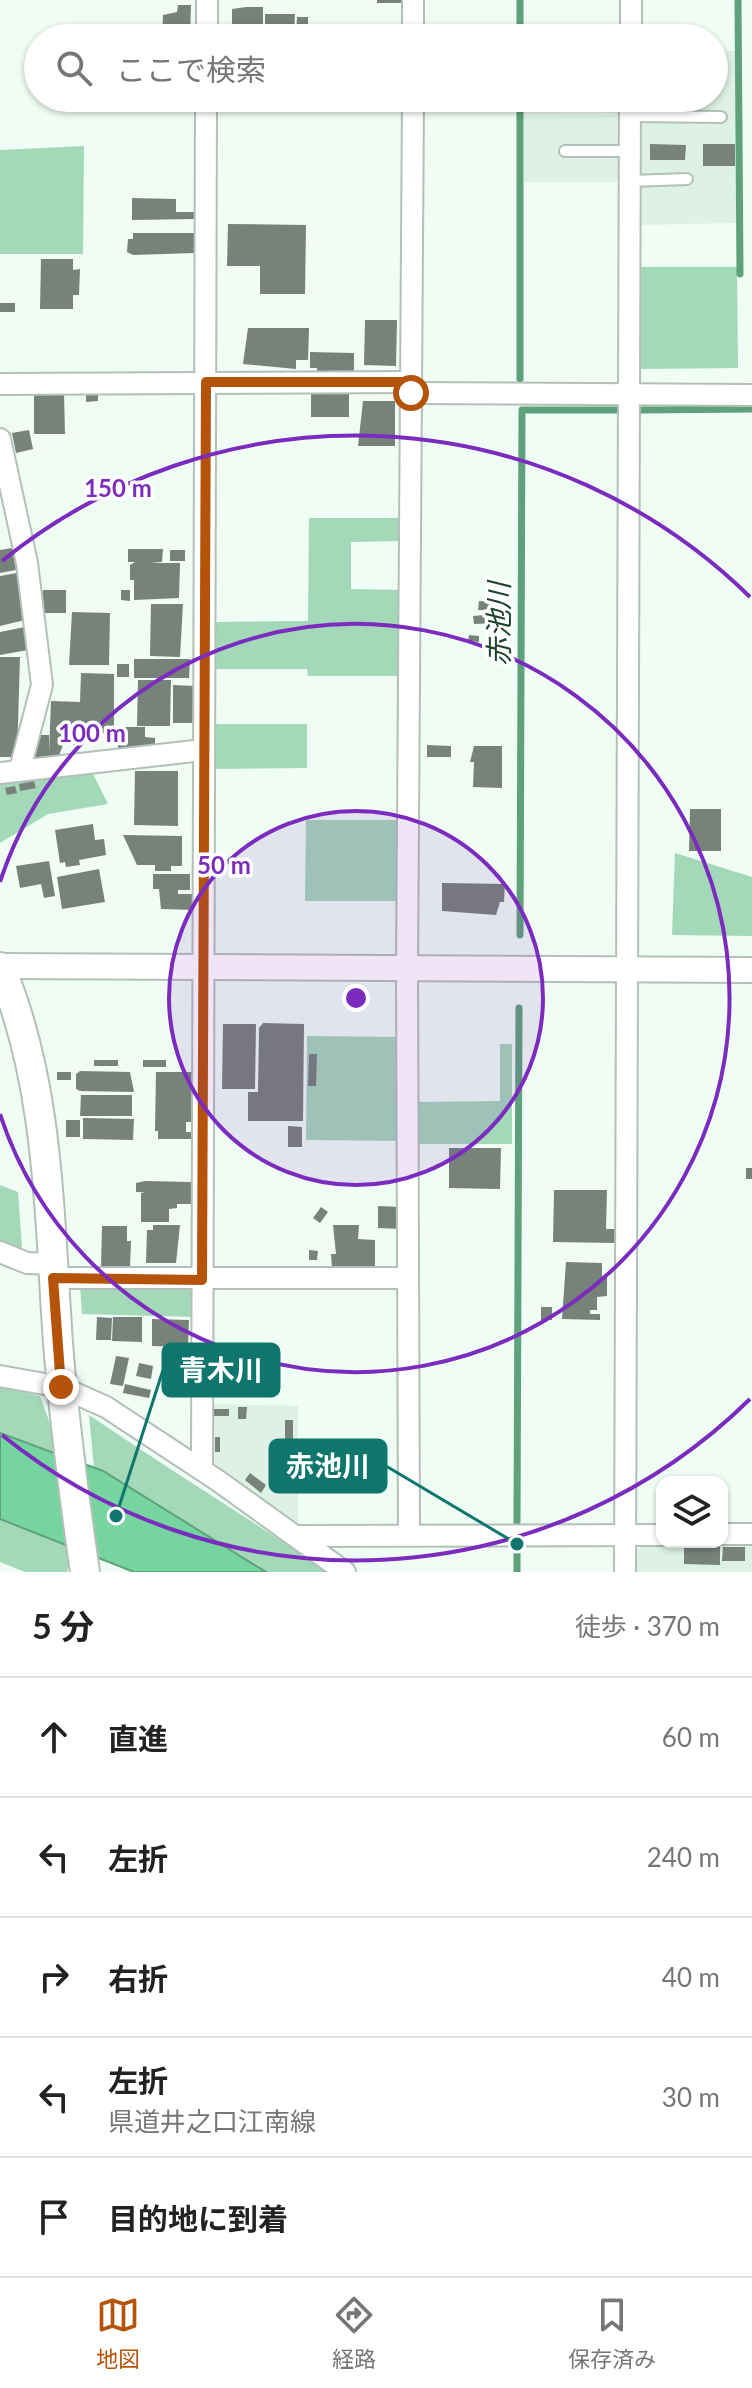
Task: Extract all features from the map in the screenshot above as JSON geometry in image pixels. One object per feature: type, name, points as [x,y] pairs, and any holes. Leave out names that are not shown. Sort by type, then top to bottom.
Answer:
[{"type":"main road","points":[[0,966],[18,1008],[44,1145],[62,1398],[85,1572]]},
{"type":"street","points":[[207,0],[207,24]]},
{"type":"street","points":[[413,0],[413,24]]},
{"type":"street","points":[[631,0],[631,24]]},
{"type":"street","points":[[202,1470],[206,112]]},
{"type":"street","points":[[409,1535],[407,968],[413,112]]},
{"type":"street","points":[[625,1572],[630,112]]},
{"type":"street","points":[[0,384],[206,382],[752,395]]},
{"type":"street","points":[[0,439],[27,563],[42,685],[10,771],[203,750]]},
{"type":"street","points":[[0,966],[752,970]]},
{"type":"street","points":[[0,1252],[53,1271],[202,1280],[408,1278]]},
{"type":"street","points":[[0,1376],[62,1398],[106,1407],[202,1470],[345,1572]]},
{"type":"street","points":[[728,1534],[752,1534]]},
{"type":"street","points":[[296,1536],[656,1535]]},
{"type":"lane","points":[[676,112],[721,117]]},
{"type":"lane","points":[[565,151],[630,151]]},
{"type":"lane","points":[[630,181],[687,179]]},
{"type":"shaded area","points":[[728,51],[735,51],[736,223],[640,225],[640,112],[728,112]]},
{"type":"shaded area","points":[[622,115],[622,182],[524,182],[524,116]]},
{"type":"shaded area","points":[[84,146],[83,254],[0,254],[0,150]]},
{"type":"shaded area","points":[[640,267],[737,267],[738,368],[641,369]]},
{"type":"shaded area","points":[[309,518],[403,518],[403,541],[351,542],[351,589],[403,590],[402,676],[308,676],[307,669],[213,669],[213,622],[308,621]]},
{"type":"shaded area","points":[[213,724],[307,724],[307,768],[213,769]]},
{"type":"shaded area","points":[[91,770],[108,804],[48,814],[0,843],[0,780]]},
{"type":"shaded area","points":[[306,820],[401,820],[401,901],[305,901]]},
{"type":"shaded area","points":[[675,853],[752,877],[752,936],[672,935]]},
{"type":"shaded area","points":[[307,1036],[402,1037],[402,1141],[306,1140]]},
{"type":"shaded area","points":[[500,1044],[512,1044],[512,1144],[417,1144],[417,1102],[500,1101]]},
{"type":"shaded area","points":[[0,1185],[18,1192],[22,1247],[15,1254],[0,1248]]},
{"type":"shaded area","points":[[80,1285],[187,1286],[195,1296],[195,1317],[82,1314]]},
{"type":"shaded area","points":[[0,1387],[40,1396],[61,1454],[0,1433]]},
{"type":"shaded area","points":[[212,1404],[298,1406],[298,1524],[215,1464],[210,1451]]},
{"type":"shaded area","points":[[89,1415],[328,1572],[266,1572],[94,1468]]},
{"type":"shaded area","points":[[0,1433],[103,1471],[266,1572],[134,1572],[0,1519]]},
{"type":"shaded area","points":[[0,1519],[74,1549],[67,1572],[25,1572],[0,1562]]},
{"type":"shaded area","points":[[645,1543],[656,1543],[656,1548],[728,1548],[728,1543],[752,1543],[752,1572],[635,1572],[635,1553]]},
{"type":"building","points":[[377,0],[403,0],[403,3],[377,3]]},
{"type":"building","points":[[178,5],[191,5],[190,24],[163,24],[163,15],[177,12]]},
{"type":"building","points":[[263,7],[263,24],[232,24],[232,9]]},
{"type":"building","points":[[265,14],[295,14],[295,24],[265,24]]},
{"type":"building","points":[[297,17],[308,17],[308,24],[297,24]]},
{"type":"building","points":[[650,144],[686,145],[685,160],[650,160]]},
{"type":"building","points":[[703,144],[735,144],[735,166],[703,166]]},
{"type":"building","points":[[132,198],[176,199],[176,212],[195,212],[195,219],[132,220]]},
{"type":"building","points":[[228,224],[306,225],[305,294],[260,294],[260,266],[227,266]]},
{"type":"building","points":[[133,233],[195,233],[194,253],[133,255],[127,252],[128,239],[133,239]]},
{"type":"building","points":[[41,259],[73,259],[73,270],[80,269],[79,295],[73,295],[73,309],[40,309]]},
{"type":"building","points":[[0,303],[15,303],[15,312],[0,312]]},
{"type":"building","points":[[365,320],[397,320],[396,366],[364,365]]},
{"type":"building","points":[[248,328],[309,328],[308,360],[296,360],[296,369],[243,364]]},
{"type":"building","points":[[310,352],[354,353],[354,373],[317,372],[317,368],[310,368]]},
{"type":"building","points":[[86,392],[98,392],[98,401],[86,402]]},
{"type":"building","points":[[311,392],[349,392],[349,417],[311,417]]},
{"type":"building","points":[[64,393],[65,434],[34,434],[34,394]]},
{"type":"building","points":[[363,401],[395,401],[395,446],[358,446]]},
{"type":"building","points":[[29,430],[33,449],[16,453],[12,433]]},
{"type":"building","points":[[12,548],[16,570],[0,573],[0,550]]},
{"type":"building","points":[[128,549],[163,549],[162,562],[150,563],[180,563],[179,598],[134,600],[130,565],[135,562],[128,562]]},
{"type":"building","points":[[170,550],[185,550],[185,561],[170,561]]},
{"type":"building","points":[[17,573],[25,620],[0,626],[0,576]]},
{"type":"building","points":[[43,590],[66,590],[66,613],[42,613]]},
{"type":"building","points":[[121,590],[130,590],[130,601],[121,600]]},
{"type":"building","points":[[479,601],[504,602],[504,611],[478,610]]},
{"type":"building","points":[[151,604],[183,604],[180,657],[150,656]]},
{"type":"building","points":[[72,612],[110,613],[109,665],[69,665]]},
{"type":"building","points":[[496,614],[497,623],[474,624],[473,616]]},
{"type":"building","points":[[25,627],[28,650],[0,655],[0,632]]},
{"type":"building","points":[[469,635],[479,636],[479,642],[468,641]]},
{"type":"building","points":[[0,657],[20,657],[17,757],[0,757]]},
{"type":"building","points":[[134,659],[190,659],[189,678],[134,678]]},
{"type":"building","points":[[117,664],[129,664],[129,677],[117,677]]},
{"type":"building","points":[[81,673],[114,674],[114,733],[79,733],[79,745],[63,745],[58,758],[35,758],[35,735],[49,735],[49,753],[51,701],[80,702]]},
{"type":"building","points":[[138,680],[171,680],[170,726],[137,726]]},
{"type":"building","points":[[173,685],[195,686],[194,723],[173,723]]},
{"type":"building","points":[[118,727],[145,727],[145,737],[155,738],[155,751],[118,751]]},
{"type":"building","points":[[427,745],[451,746],[451,757],[427,757]]},
{"type":"building","points":[[474,746],[502,746],[502,788],[473,787],[474,762],[470,762]]},
{"type":"building","points":[[135,771],[178,771],[178,826],[134,825]]},
{"type":"building","points":[[34,781],[36,788],[20,791],[19,784]]},
{"type":"building","points":[[15,786],[17,793],[7,795],[5,788]]},
{"type":"building","points":[[690,809],[721,809],[721,851],[689,851]]},
{"type":"building","points":[[93,824],[95,840],[104,839],[106,855],[79,860],[80,865],[66,867],[65,862],[60,863],[55,830]]},
{"type":"building","points":[[123,835],[182,836],[182,866],[171,866],[171,871],[155,871],[155,865],[137,865]]},
{"type":"building","points":[[49,861],[55,896],[44,898],[41,884],[20,888],[16,866]]},
{"type":"building","points":[[99,869],[105,902],[62,909],[57,877]]},
{"type":"building","points":[[153,874],[190,874],[190,890],[178,890],[178,894],[195,894],[195,910],[161,909],[159,889],[153,889]]},
{"type":"building","points":[[442,883],[505,884],[504,902],[500,902],[496,915],[442,911]]},
{"type":"building","points":[[263,1023],[304,1024],[303,1121],[248,1121],[248,1092],[258,1092],[259,1028]]},
{"type":"building","points":[[223,1024],[256,1024],[255,1089],[222,1089]]},
{"type":"building","points":[[309,1054],[317,1054],[316,1086],[308,1086]]},
{"type":"building","points":[[94,1060],[118,1060],[118,1066],[94,1066]]},
{"type":"building","points":[[143,1060],[166,1060],[166,1067],[143,1067]]},
{"type":"building","points":[[80,1071],[130,1072],[134,1092],[80,1091],[76,1089],[76,1074]]},
{"type":"building","points":[[57,1072],[71,1072],[71,1080],[57,1080]]},
{"type":"building","points":[[156,1072],[194,1072],[193,1122],[186,1122],[186,1132],[193,1132],[194,1139],[158,1139],[158,1131],[155,1131]]},
{"type":"building","points":[[81,1095],[132,1095],[132,1116],[80,1116]]},
{"type":"building","points":[[83,1118],[134,1119],[133,1140],[83,1139]]},
{"type":"building","points":[[66,1120],[80,1120],[80,1137],[66,1137]]},
{"type":"building","points":[[288,1126],[302,1127],[302,1147],[288,1147]]},
{"type":"building","points":[[449,1148],[501,1148],[500,1189],[449,1188]]},
{"type":"building","points":[[746,1168],[752,1168],[752,1179],[746,1179]]},
{"type":"building","points":[[191,1182],[191,1204],[177,1204],[177,1208],[169,1209],[169,1222],[141,1222],[141,1193],[145,1192],[136,1192],[136,1183]]},
{"type":"building","points":[[554,1190],[607,1190],[606,1229],[615,1229],[615,1243],[553,1242]]},
{"type":"building","points":[[378,1206],[401,1207],[401,1229],[378,1228]]},
{"type":"building","points":[[321,1207],[328,1212],[320,1223],[313,1218]]},
{"type":"building","points":[[153,1225],[180,1225],[176,1263],[146,1263],[147,1230],[153,1230]]},
{"type":"building","points":[[333,1225],[359,1225],[358,1239],[375,1240],[375,1270],[332,1268],[331,1254],[336,1254]]},
{"type":"building","points":[[102,1226],[127,1226],[127,1241],[131,1241],[130,1268],[101,1268]]},
{"type":"building","points":[[309,1250],[318,1251],[317,1260],[309,1260]]},
{"type":"building","points":[[566,1262],[602,1263],[602,1277],[607,1277],[607,1296],[597,1297],[597,1310],[590,1310],[590,1314],[600,1314],[600,1320],[562,1319]]},
{"type":"building","points":[[541,1307],[552,1307],[552,1320],[541,1320]]},
{"type":"building","points":[[97,1317],[112,1318],[111,1340],[96,1340]]},
{"type":"building","points":[[113,1317],[142,1317],[142,1342],[112,1341]]},
{"type":"building","points":[[152,1319],[189,1320],[188,1347],[152,1346]]},
{"type":"building","points":[[116,1356],[129,1358],[123,1386],[110,1384]]},
{"type":"building","points":[[139,1363],[153,1366],[151,1379],[136,1376]]},
{"type":"building","points":[[125,1384],[151,1390],[149,1398],[123,1393]]},
{"type":"building","points":[[238,1407],[247,1407],[246,1419],[238,1419]]},
{"type":"building","points":[[214,1409],[229,1409],[229,1416],[214,1416]]},
{"type":"building","points":[[285,1420],[293,1420],[293,1445],[285,1445]]},
{"type":"building","points":[[215,1437],[220,1437],[220,1452],[215,1452]]},
{"type":"building","points":[[250,1473],[266,1485],[261,1493],[245,1480]]},
{"type":"building","points":[[745,1547],[745,1561],[722,1561],[723,1548]]},
{"type":"building","points":[[684,1548],[720,1548],[720,1565],[684,1564]]},
{"type":"waterway","points":[[520,0],[520,24]]},
{"type":"waterway","points":[[738,0],[740,274]]},
{"type":"waterway","points":[[520,112],[520,379]]},
{"type":"waterway","name":"赤池川","points":[[640,410],[752,409]]},
{"type":"waterway","name":"赤池川","points":[[520,935],[522,410],[618,410]]},
{"type":"waterway","name":"赤池川","points":[[517,1522],[519,1008]]},
{"type":"waterway","name":"赤池川","points":[[517,1544],[517,1572]]},
{"type":"place","name":"青木川","points":[[116,1516]]},
{"type":"place","name":"赤池川","points":[[517,1544]]},
{"type":"route","points":[[61,1387],[53,1278],[202,1280],[206,382],[411,382],[411,393]]}]
